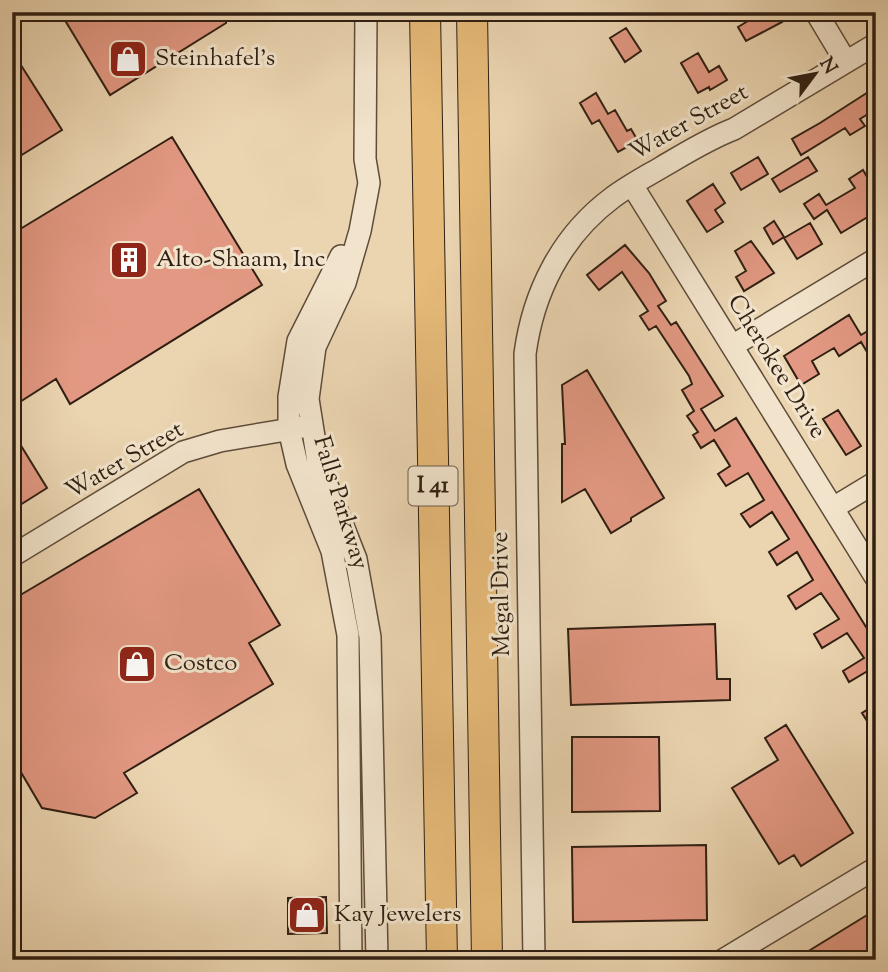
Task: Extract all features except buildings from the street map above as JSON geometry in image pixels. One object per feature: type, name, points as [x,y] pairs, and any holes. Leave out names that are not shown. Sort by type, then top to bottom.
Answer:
[{"type":"highway","name":"I 41","points":[[425,12],[442,960]]},
{"type":"highway","name":"I 41","points":[[472,12],[487,960]]},
{"type":"street","name":"Falls Parkway","points":[[366,12],[365,159],[369,183],[360,231],[345,283],[315,347],[308,399],[318,462],[356,559],[370,637],[377,960]]},
{"type":"street","points":[[816,12],[846,62]]},
{"type":"street","name":"Water Street","points":[[572,238],[610,199],[876,44]]},
{"type":"street","name":"Falls Parkway","points":[[351,960],[348,635],[332,551],[297,464],[289,429],[289,397],[298,341],[336,269],[350,232],[365,159]]},
{"type":"street","name":"Cherokee Drive","points":[[632,185],[876,578]]},
{"type":"street","name":"Megal Drive","points":[[534,960],[524,354],[538,295],[549,271],[572,238]]},
{"type":"street","points":[[732,346],[876,259]]},
{"type":"street","name":"Water Street","points":[[12,556],[183,452],[220,441],[312,425]]},
{"type":"street","points":[[833,509],[876,482]]},
{"type":"street","points":[[723,960],[876,868]]},
{"type":"place","name":"Steinhafel's","points":[[128,59]]},
{"type":"place","name":"Alto-Shaam, Inc","points":[[129,260]]},
{"type":"place","name":"Costco","points":[[137,664]]},
{"type":"place","name":"Kay Jewelers","points":[[307,915]]}]
